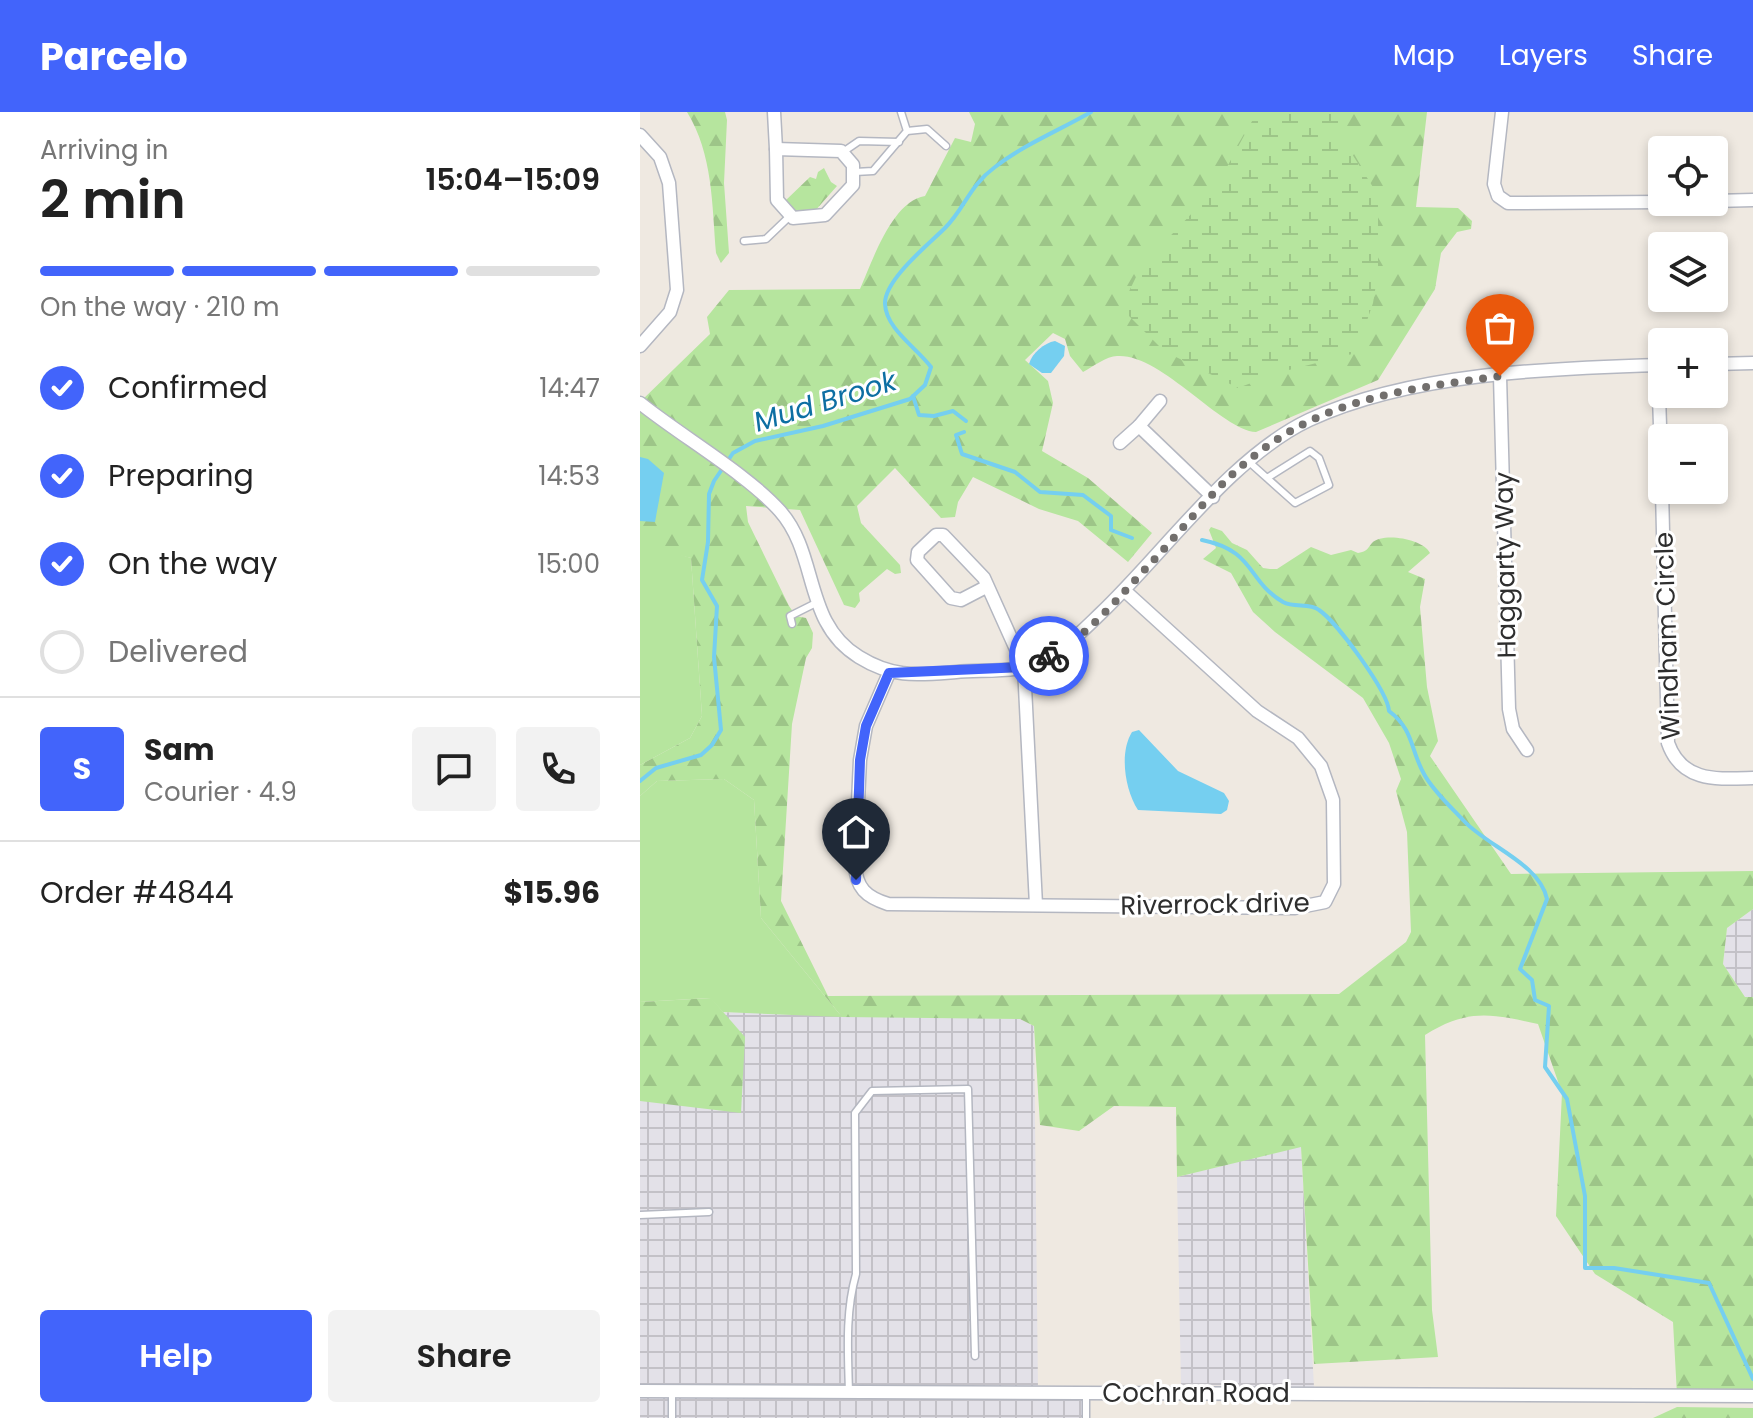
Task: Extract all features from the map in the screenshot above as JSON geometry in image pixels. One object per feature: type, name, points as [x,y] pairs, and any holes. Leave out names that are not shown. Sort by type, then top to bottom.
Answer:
[{"type":"street","points":[[774,112],[777,200],[790,216],[802,219],[825,215],[849,192],[855,172],[843,152],[834,149],[776,149]]},
{"type":"street","points":[[1502,112],[1494,184],[1498,196],[1517,205],[1648,202]]},
{"type":"street","points":[[640,135],[660,157],[669,183],[677,290],[670,312],[640,346]]},
{"type":"street","points":[[1728,201],[1753,200]]},
{"type":"street","points":[[1728,364],[1753,363]]},
{"type":"street","points":[[640,403],[780,511],[801,542],[816,603],[826,627],[855,655],[889,673],[1024,667],[1064,649],[1125,591],[1248,461],[1306,422],[1366,397],[1562,368],[1648,365]]},
{"type":"street","name":"Haggarty Way","points":[[1500,376],[1509,709],[1513,729],[1527,750]]},
{"type":"street","points":[[1120,443],[1160,401]]},
{"type":"street","points":[[1139,426],[1213,497]]},
{"type":"street","name":"Windham Circle","points":[[1662,504],[1668,743],[1676,761],[1695,775],[1753,778]]},
{"type":"street","points":[[889,673],[866,726],[860,760],[856,880],[867,897],[888,904],[1036,905],[1033,783],[1024,667],[984,578],[943,535],[936,535],[918,552],[917,560],[951,598],[961,600],[986,587]]},
{"type":"street","name":"Riverrock drive","points":[[1036,905],[1295,908],[1325,902],[1334,884],[1333,800],[1329,782],[1311,751],[1257,711],[1125,591]]},
{"type":"street","name":"Cochran Road","points":[[640,1391],[1753,1396]]},
{"type":"lane","points":[[901,112],[907,131]]},
{"type":"lane","points":[[855,172],[873,171],[907,131],[927,129],[946,146]]},
{"type":"lane","points":[[843,152],[859,141],[899,142]]},
{"type":"lane","points":[[744,241],[766,239],[790,216]]},
{"type":"lane","points":[[1248,461],[1267,478],[1295,503],[1329,485],[1319,458],[1310,451],[1267,478]]},
{"type":"lane","points":[[792,624],[790,616],[816,603]]},
{"type":"lane","points":[[849,1393],[850,1294],[856,1274],[858,1223],[855,1113],[872,1091],[968,1089],[975,1356]]},
{"type":"lane","points":[[640,1215],[709,1212]]},
{"type":"lane","points":[[672,1391],[672,1418]]},
{"type":"lane","points":[[1086,1392],[1086,1418]]},
{"type":"shaded area","points":[[1753,909],[1753,997],[1745,997],[1723,964],[1727,928]]},
{"type":"shaded area","points":[[748,1012],[1020,1019],[1034,1026],[1038,1391],[1086,1392],[1085,1418],[640,1418],[640,1014]]},
{"type":"shaded area","points":[[1301,1146],[1314,1387],[1181,1385],[1177,1177]]},
{"type":"green space","points":[[687,112],[725,112],[727,120],[724,183],[729,253],[721,263],[716,253],[707,162],[696,128]]},
{"type":"green space","points":[[969,112],[1427,112],[1416,207],[1458,208],[1472,221],[1471,229],[1457,232],[1441,253],[1435,289],[1378,380],[1256,432],[1226,419],[1171,378],[1134,358],[1113,356],[1083,372],[1070,356],[1065,339],[1053,333],[1025,360],[1048,381],[1053,403],[1042,451],[1088,478],[1152,533],[1128,562],[1078,521],[1039,509],[973,477],[958,502],[955,517],[941,518],[895,468],[857,506],[861,523],[900,565],[901,573],[895,574],[887,569],[859,593],[860,601],[855,608],[844,605],[800,510],[746,506],[748,522],[789,606],[796,616],[806,618],[813,633],[792,724],[781,901],[828,996],[1339,994],[1406,942],[1411,932],[1407,832],[1396,791],[1401,779],[1389,743],[1363,698],[1275,632],[1253,612],[1231,573],[1203,559],[1216,548],[1209,530],[1211,527],[1222,531],[1232,543],[1247,550],[1263,568],[1270,569],[1277,569],[1311,547],[1331,555],[1351,550],[1358,553],[1385,538],[1420,544],[1430,553],[1408,572],[1425,579],[1420,607],[1427,687],[1438,741],[1430,756],[1511,874],[1753,871],[1753,909],[1727,928],[1723,964],[1745,997],[1753,997],[1753,1396],[1677,1395],[1673,1322],[1595,1274],[1556,1216],[1562,1093],[1538,1024],[1493,1016],[1468,1017],[1454,1020],[1425,1035],[1432,1310],[1438,1357],[1314,1364],[1301,1147],[1177,1177],[1176,1107],[1114,1106],[1079,1131],[1040,1125],[1034,1026],[1020,1019],[842,1017],[761,918],[754,800],[724,779],[657,781],[640,796],[640,765],[690,738],[702,716],[691,558],[640,546],[640,402],[710,334],[707,317],[729,290],[860,289],[893,221],[913,200],[925,196],[955,138],[971,142],[975,124]]},
{"type":"green space","points":[[1257,112],[1341,112],[1340,135],[1378,195],[1378,272],[1373,303],[1356,353],[1277,373],[1238,388],[1164,351],[1121,308],[1136,277],[1155,252],[1215,189]]},
{"type":"green space","points":[[824,168],[831,182],[837,186],[814,212],[794,211],[785,201],[810,177],[816,179],[818,172]]},
{"type":"green space","points":[[646,544],[691,558],[702,716],[690,738],[640,765],[640,546]]},
{"type":"green space","points":[[724,779],[754,800],[761,918],[842,1017],[723,1012],[710,998],[640,1002],[640,796],[657,781]]},
{"type":"green space","points":[[711,998],[745,1037],[741,1113],[640,1101],[640,1002]]},
{"type":"green space","points":[[1677,1407],[1753,1408],[1753,1418],[1653,1418]]},
{"type":"water","points":[[1055,341],[1065,346],[1064,356],[1051,373],[1042,373],[1029,364],[1039,349]]},
{"type":"water","points":[[640,457],[648,459],[664,473],[655,522],[640,521]]},
{"type":"water","points":[[1139,730],[1178,771],[1224,793],[1229,801],[1227,810],[1221,814],[1138,810],[1127,782],[1125,761],[1132,732]]},
{"type":"waterway","name":"Mud Brook","points":[[640,781],[656,768],[701,755],[721,730],[714,657],[717,606],[702,580],[708,542],[709,494],[714,481],[733,453],[755,441],[823,426],[910,399],[925,385],[931,367],[896,330],[887,313],[885,304],[892,284],[952,220],[986,174],[1017,152],[1091,112]]},
{"type":"waterway","points":[[913,396],[919,415],[934,416],[953,411],[966,421]]},
{"type":"waterway","points":[[964,432],[956,435],[962,454],[1015,472],[1040,492],[1083,495],[1111,516],[1111,530],[1132,538]]},
{"type":"waterway","points":[[1202,540],[1232,551],[1262,585],[1283,602],[1315,608],[1327,617],[1349,642],[1380,689],[1389,711],[1403,725],[1432,787],[1474,830],[1524,866],[1542,887],[1547,899],[1520,969],[1532,980],[1535,1000],[1549,1006],[1545,1067],[1567,1099],[1585,1196],[1585,1268],[1614,1268],[1709,1283],[1753,1379]]},
{"type":"way so far","points":[[1049,656],[1064,649],[1125,591],[1253,456],[1306,422],[1366,397],[1500,376]]},
{"type":"route","points":[[856,880],[860,760],[866,726],[889,673],[917,675],[1024,667],[1049,656]]}]
